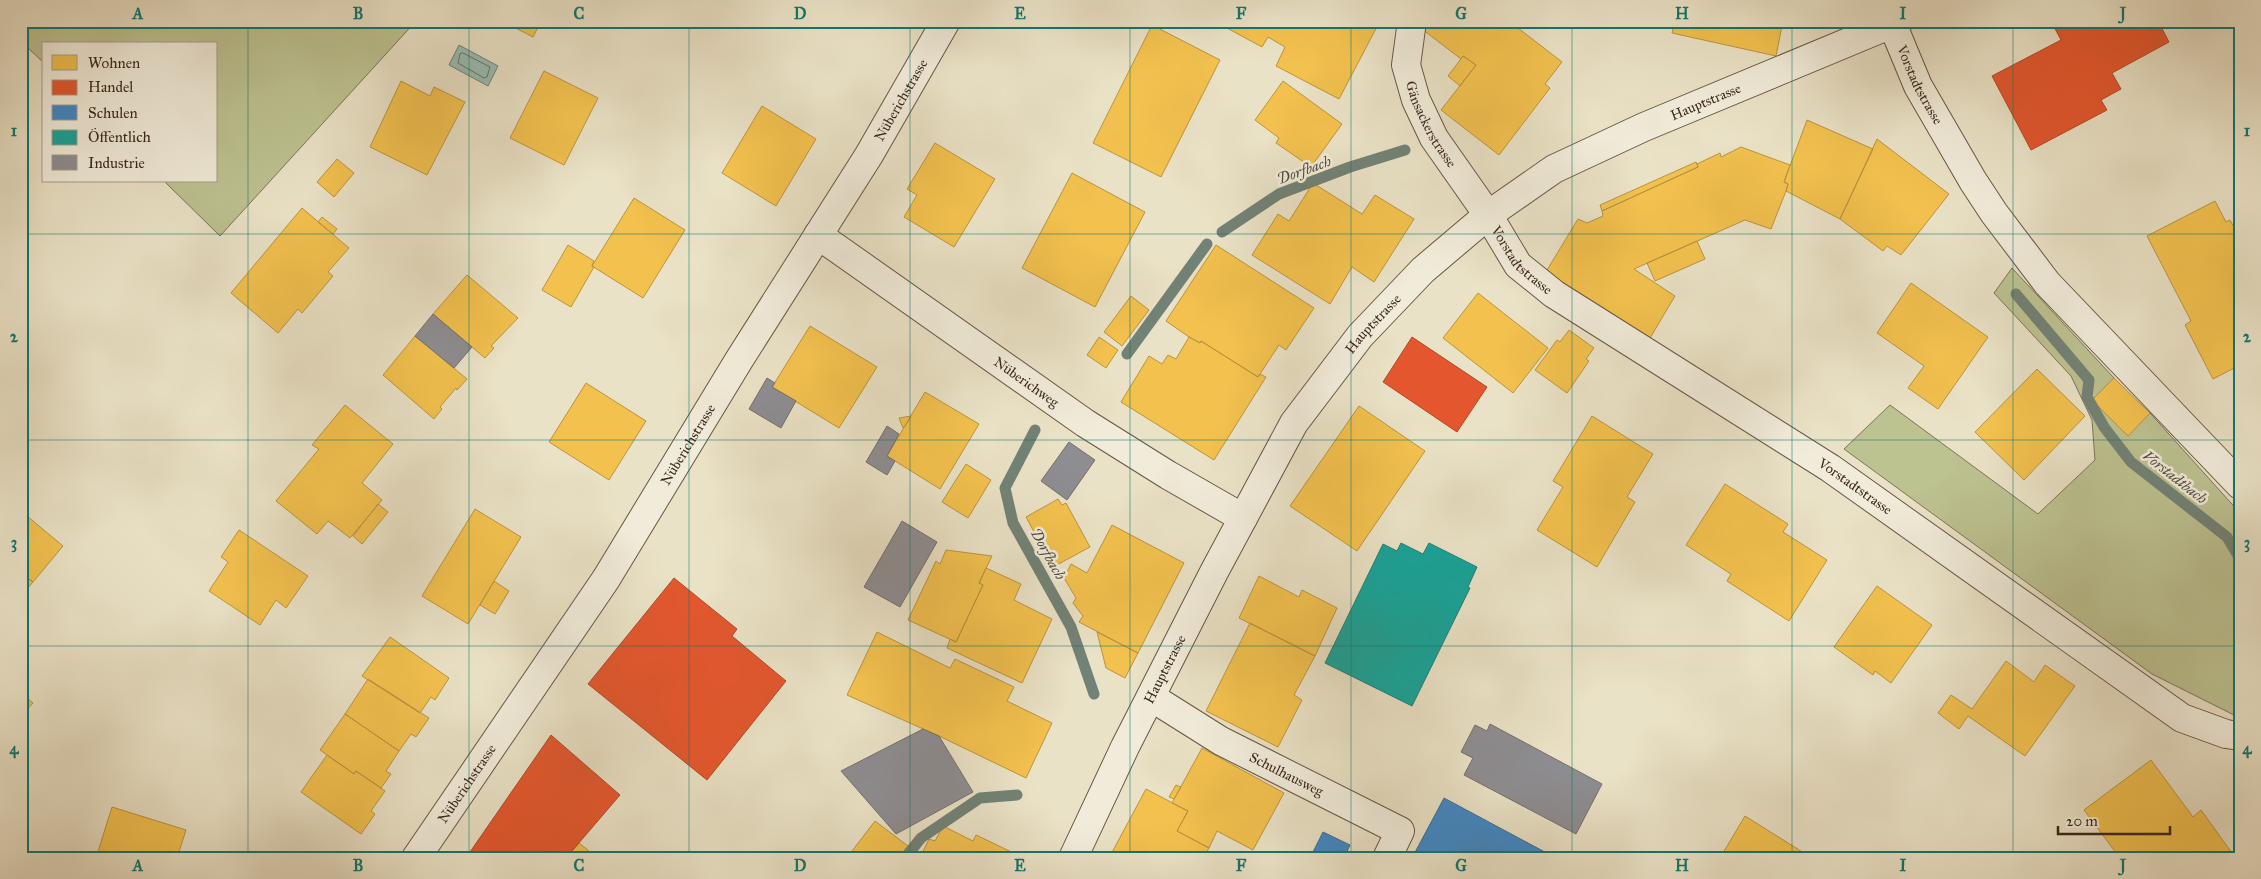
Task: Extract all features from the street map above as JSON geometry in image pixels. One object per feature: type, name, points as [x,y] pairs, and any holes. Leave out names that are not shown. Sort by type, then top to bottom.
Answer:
[{"type":"street","name":"Nüberichstrasse","points":[[416,858],[606,579],[869,155],[946,21]]},
{"type":"street","name":"Gänsackerstrasse","points":[[1412,21],[1406,66],[1416,100],[1434,138],[1488,215]]},
{"type":"street","name":"Hauptstrasse","points":[[1073,858],[1151,697],[1294,423],[1360,336],[1423,270],[1488,215],[1554,170],[1644,127],[1894,23]]},
{"type":"street","name":"Vorstadtstrasse","points":[[1894,23],[1918,86],[1973,181],[1994,213],[2047,283],[2240,485]]},
{"type":"street","name":"Vorstadtstrasse","points":[[1488,215],[1518,265],[1554,294],[1830,468],[2182,718],[2226,734],[2240,736]]},
{"type":"street","name":"Nüberichweg","points":[[818,235],[1085,423],[1168,475],[1243,518]]},
{"type":"street","name":"Schulhausweg","points":[[1151,697],[1221,741],[1400,831],[1387,858]]},
{"type":"green space","points":[[21,21],[416,21],[220,236],[165,182],[218,182],[218,42],[42,42],[42,61],[27,47],[21,59]]},
{"type":"green space","points":[[2012,268],[2114,378],[2092,400],[2150,413],[2240,513],[2240,718],[2152,674],[1844,449],[1890,405],[2038,514],[2095,460],[2092,420],[2071,376],[1994,293]]},
{"type":"water","points":[[459,45],[498,66],[488,86],[449,65]]},
{"type":"building: Wohnen","points":[[502,21],[541,21],[533,37]]},
{"type":"building: Wohnen","points":[[766,21],[781,21],[778,27]]},
{"type":"building: Wohnen","points":[[1214,21],[1380,21],[1339,99],[1276,66],[1285,47],[1268,37],[1262,47]]},
{"type":"building: Wohnen","points":[[1428,21],[1509,21],[1562,62],[1545,84],[1550,88],[1499,155],[1441,110],[1476,65],[1463,56],[1461,59],[1422,29]]},
{"type":"building: Wohnen","points":[[1675,21],[1783,21],[1776,56],[1672,33]]},
{"type":"building: Wohnen","points":[[1152,25],[1220,60],[1161,177],[1093,143]]},
{"type":"building: Wohnen","points":[[1463,56],[1476,65],[1460,86],[1448,76]]},
{"type":"building: Wohnen","points":[[544,71],[598,98],[564,165],[510,138]]},
{"type":"building: Wohnen","points":[[401,81],[430,96],[434,87],[465,102],[427,175],[370,147]]},
{"type":"building: Wohnen","points":[[1283,81],[1342,124],[1311,167],[1276,143],[1279,138],[1255,120]]},
{"type":"building: Wohnen","points":[[762,106],[816,139],[776,206],[722,173]]},
{"type":"building: Wohnen","points":[[1807,120],[1873,149],[1840,219],[1786,191],[1788,184],[1784,182]]},
{"type":"building: Wohnen","points":[[1877,139],[1949,194],[1901,255],[1887,246],[1883,251],[1840,219]]},
{"type":"building: Wohnen","points":[[935,143],[995,179],[954,247],[904,217],[917,195],[907,189]]},
{"type":"building: Wohnen","points":[[1741,147],[1790,165],[1784,182],[1788,184],[1786,191],[1771,229],[1745,220],[1634,269],[1675,296],[1650,338],[1544,275],[1578,219],[1587,223],[1603,216],[1602,211],[1698,167],[1697,164],[1720,153],[1721,157]]},
{"type":"building: Wohnen","points":[[337,159],[354,173],[334,197],[317,182]]},
{"type":"building: Wohnen","points":[[1696,162],[1698,167],[1602,211],[1600,205]]},
{"type":"building: Wohnen","points":[[1072,173],[1145,212],[1095,307],[1022,268]]},
{"type":"building: Wohnen","points":[[1313,183],[1362,214],[1375,195],[1414,219],[1374,282],[1352,267],[1330,304],[1252,255],[1278,214],[1289,221]]},
{"type":"building: Wohnen","points":[[634,198],[685,230],[643,298],[592,266]]},
{"type":"building: Wohnen","points":[[2215,201],[2226,222],[2230,220],[2240,238],[2240,365],[2213,379],[2185,325],[2191,321],[2147,236]]},
{"type":"building: Wohnen","points":[[302,208],[349,248],[328,272],[333,276],[302,313],[298,309],[278,333],[231,293]]},
{"type":"building: Wohnen","points":[[322,217],[337,229],[333,234],[318,222]]},
{"type":"building: Wohnen","points":[[1697,241],[1705,259],[1655,281],[1647,263]]},
{"type":"building: Wohnen","points":[[568,245],[594,261],[592,266],[594,267],[571,307],[542,290]]},
{"type":"building: Wohnen","points":[[1216,245],[1314,308],[1286,350],[1279,345],[1258,377],[1201,341],[1200,343],[1189,337],[1166,321]]},
{"type":"building: Wohnen","points":[[467,275],[518,318],[491,346],[494,348],[485,358],[433,314]]},
{"type":"building: Wohnen","points":[[1911,283],[1988,337],[1938,409],[1908,388],[1924,366],[1877,333]]},
{"type":"building: Wohnen","points":[[1478,293],[1548,348],[1513,393],[1443,338]]},
{"type":"building: Wohnen","points":[[1131,296],[1149,310],[1122,346],[1104,332]]},
{"type":"building: Wohnen","points":[[810,326],[877,367],[839,428],[772,387]]},
{"type":"building: Wohnen","points":[[1569,330],[1594,348],[1586,359],[1589,361],[1567,393],[1535,370],[1557,340],[1560,342]]},
{"type":"building: Wohnen","points":[[415,336],[467,379],[457,390],[456,388],[440,407],[442,409],[434,419],[383,375]]},
{"type":"building: Wohnen","points":[[1099,337],[1118,350],[1106,368],[1087,355]]},
{"type":"building: Wohnen","points":[[1189,337],[1200,343],[1201,341],[1258,377],[1260,374],[1266,377],[1214,460],[1121,402],[1149,356],[1162,364],[1168,355],[1176,359]]},
{"type":"building: Wohnen","points":[[2037,369],[2085,416],[2024,480],[1975,432]]},
{"type":"building: Wohnen","points":[[2114,378],[2150,413],[2128,436],[2092,400]]},
{"type":"building: Wohnen","points":[[586,383],[646,421],[609,480],[549,442]]},
{"type":"building: Wohnen","points":[[925,392],[979,424],[940,489],[887,456]]},
{"type":"building: Wohnen","points":[[345,405],[393,444],[362,483],[382,500],[350,538],[328,521],[317,534],[276,501],[319,449],[312,445]]},
{"type":"building: Wohnen","points":[[1359,406],[1425,451],[1357,551],[1290,506]]},
{"type":"building: Wohnen","points":[[911,416],[907,423],[903,428],[899,418]]},
{"type":"building: Wohnen","points":[[1592,416],[1653,454],[1627,497],[1635,502],[1597,567],[1537,530],[1563,487],[1553,481]]},
{"type":"building: Wohnen","points":[[966,464],[991,480],[968,518],[942,502]]},
{"type":"building: Wohnen","points":[[1725,484],[1788,524],[1783,532],[1827,560],[1789,621],[1727,581],[1731,574],[1686,545]]},
{"type":"building: Wohnen","points":[[1058,499],[1062,505],[1066,503],[1090,547],[1053,567],[1026,517]]},
{"type":"building: Wohnen","points":[[378,504],[388,512],[362,544],[353,536]]},
{"type":"building: Wohnen","points":[[475,509],[521,537],[468,624],[422,596]]},
{"type":"building: Wohnen","points":[[21,511],[63,546],[33,582],[21,573]]},
{"type":"building: Wohnen","points":[[1112,525],[1184,563],[1138,653],[1079,622],[1083,616],[1073,603],[1076,598],[1064,578],[1071,564],[1087,573]]},
{"type":"building: Wohnen","points":[[239,530],[308,576],[286,608],[276,600],[260,625],[209,591],[228,562],[221,557]]},
{"type":"building: Wohnen","points":[[946,550],[992,556],[979,583],[983,585],[956,642],[908,620],[936,561],[940,564]]},
{"type":"building: Wohnen","points":[[986,568],[1021,584],[1014,600],[1052,619],[1022,683],[947,648],[950,639],[956,642],[983,585],[979,583]]},
{"type":"building: Wohnen","points":[[21,573],[33,582],[21,596]]},
{"type":"building: Wohnen","points":[[1259,576],[1299,597],[1302,590],[1337,608],[1315,656],[1239,618]]},
{"type":"building: Wohnen","points":[[494,581],[509,591],[495,614],[480,605]]},
{"type":"building: Wohnen","points":[[1877,586],[1932,625],[1891,683],[1875,671],[1873,675],[1834,647]]},
{"type":"building: Wohnen","points":[[1250,623],[1315,656],[1294,695],[1302,700],[1278,747],[1206,711]]},
{"type":"building: Wohnen","points":[[877,632],[950,668],[955,659],[1014,687],[1007,701],[1052,723],[1026,778],[939,736],[847,695]]},
{"type":"building: Wohnen","points":[[1097,632],[1138,653],[1125,678],[1106,668]]},
{"type":"building: Wohnen","points":[[390,637],[449,678],[435,700],[431,697],[420,713],[362,676]]},
{"type":"building: Wohnen","points":[[2006,661],[2034,682],[2045,665],[2075,686],[2025,756],[1968,716],[1959,729],[1938,713],[1951,695],[1972,709]]},
{"type":"building: Wohnen","points":[[368,679],[429,718],[416,737],[411,734],[399,751],[345,714]]},
{"type":"building: Wohnen","points":[[21,693],[33,703],[21,716]]},
{"type":"building: Wohnen","points":[[345,714],[399,751],[386,771],[391,774],[381,788],[356,771],[354,774],[320,750]]},
{"type":"building: Wohnen","points":[[1202,748],[1284,793],[1253,850],[1217,831],[1209,848],[1177,831],[1188,811],[1172,803]]},
{"type":"building: Wohnen","points":[[327,755],[354,774],[356,771],[385,791],[371,811],[375,814],[361,834],[301,792]]},
{"type":"building: Wohnen","points":[[2151,760],[2193,817],[2201,810],[2232,853],[2225,858],[2120,858],[2084,810]]},
{"type":"building: Wohnen","points":[[1176,785],[1181,787],[1174,799],[1169,797]]},
{"type":"building: Wohnen","points":[[1146,789],[1188,811],[1177,831],[1209,848],[1203,858],[1109,858]]},
{"type":"building: Wohnen","points":[[112,807],[186,830],[177,858],[96,858]]},
{"type":"building: Wohnen","points":[[1745,816],[1812,858],[1720,858]]},
{"type":"building: Wohnen","points":[[875,821],[908,846],[899,858],[853,858],[849,855]]},
{"type":"building: Wohnen","points":[[943,826],[973,841],[976,835],[1024,858],[920,858],[929,839],[935,841]]},
{"type":"building: Wohnen","points":[[579,843],[589,851],[584,858],[566,858]]},
{"type":"building: Handel","points":[[2060,21],[2158,21],[2169,42],[2112,73],[2121,89],[2101,100],[2107,110],[2031,150],[1992,76],[2061,40],[2053,25]]},
{"type":"building: Handel","points":[[1412,337],[1487,387],[1457,432],[1383,382]]},
{"type":"building: Handel","points":[[674,578],[737,629],[732,636],[786,681],[707,780],[588,684]]},
{"type":"building: Handel","points":[[551,735],[620,795],[566,858],[478,858],[470,852]]},
{"type":"building: Schulen","points":[[1444,798],[1556,858],[1412,858]]},
{"type":"building: Schulen","points":[[1323,832],[1350,845],[1344,858],[1310,858]]},
{"type":"building: Öffentlich","points":[[1401,543],[1423,554],[1429,543],[1477,567],[1468,587],[1470,588],[1412,706],[1325,663],[1383,544],[1397,551]]},
{"type":"building: Industrie","points":[[433,314],[472,347],[454,368],[415,336]]},
{"type":"building: Industrie","points":[[767,378],[775,383],[772,387],[796,401],[781,428],[749,409]]},
{"type":"building: Industrie","points":[[887,426],[899,434],[887,456],[895,461],[887,475],[866,462]]},
{"type":"building: Industrie","points":[[1069,442],[1095,460],[1067,500],[1041,481]]},
{"type":"building: Industrie","points":[[902,521],[937,542],[900,607],[864,587]]},
{"type":"building: Industrie","points":[[1490,724],[1602,784],[1576,834],[1464,775],[1473,758],[1461,752],[1475,725],[1487,731]]},
{"type":"building: Industrie","points":[[923,729],[939,736],[973,792],[896,834],[841,771]]},
{"type":"waterway","name":"Dorfbach","points":[[1222,232],[1279,194],[1350,167],[1405,150]]},
{"type":"waterway","name":"Dorfbach","points":[[1127,354],[1207,244]]},
{"type":"waterway","name":"Vorstadtbach","points":[[2016,294],[2089,380],[2087,397],[2104,427],[2131,462],[2227,537],[2240,559]]},
{"type":"waterway","name":"Dorfbach","points":[[1035,430],[1005,488],[1013,523],[1071,627],[1094,694]]},
{"type":"waterway","name":"Dorfbach","points":[[905,858],[921,838],[980,798],[1017,795]]}]
